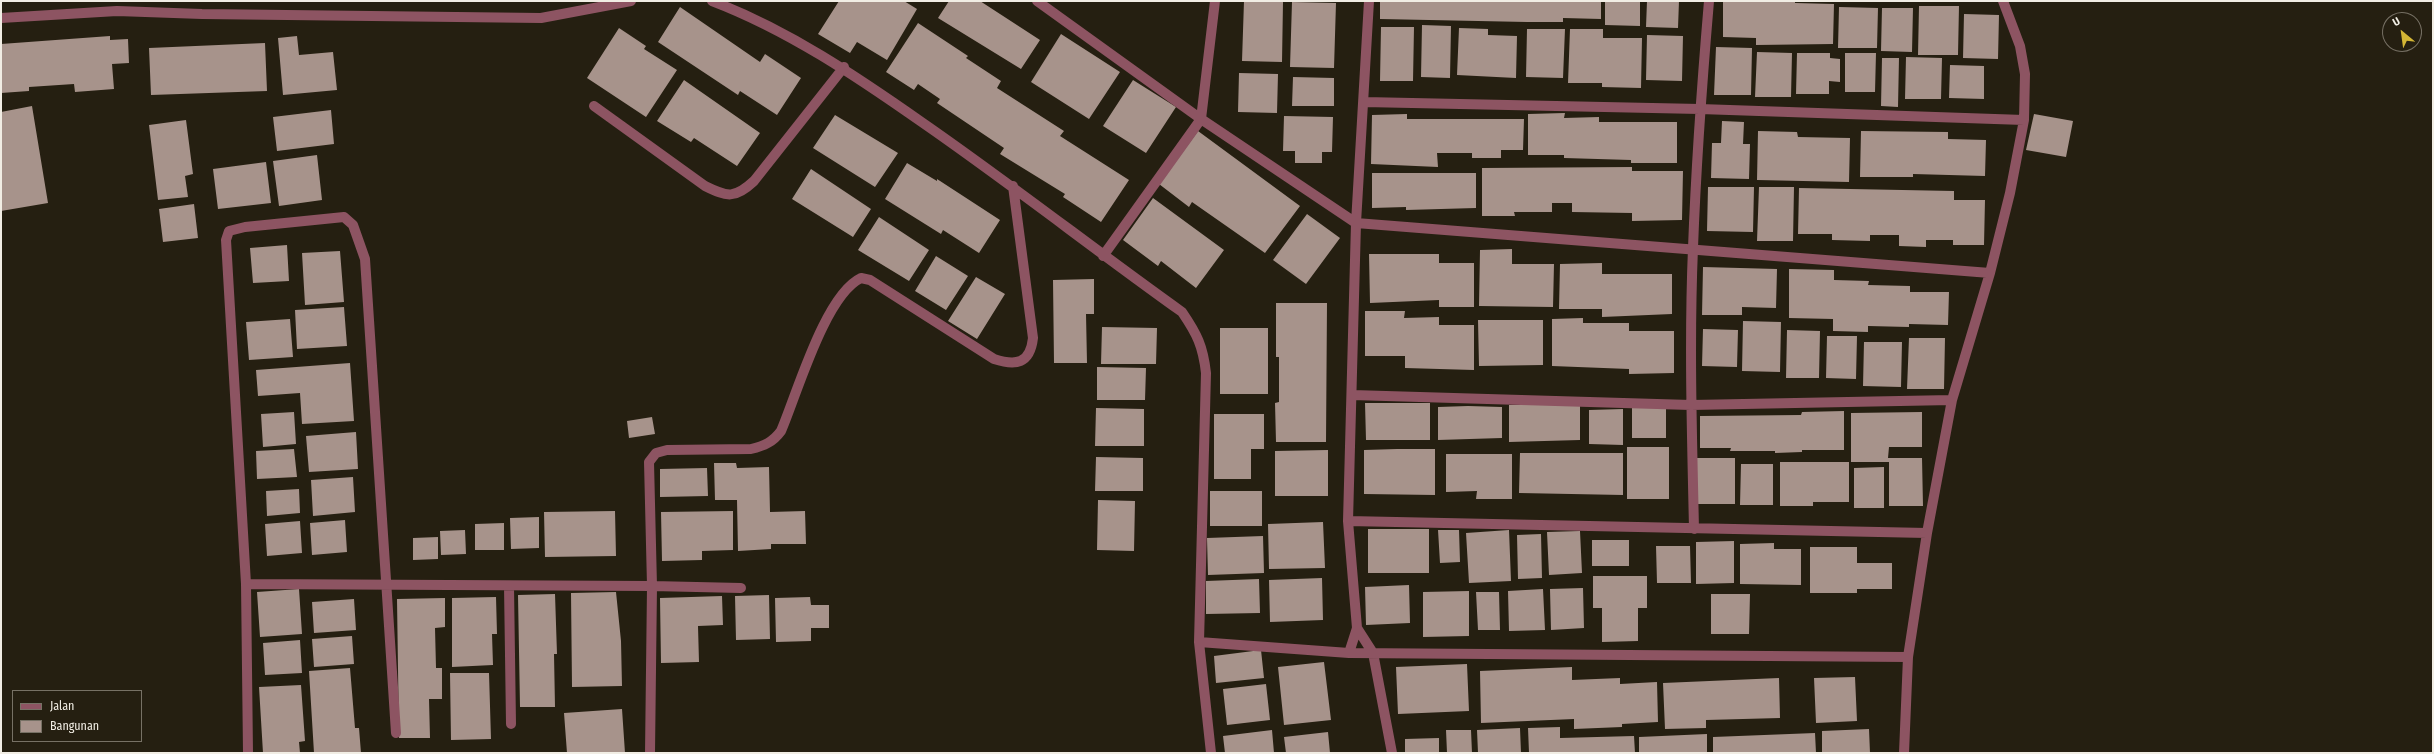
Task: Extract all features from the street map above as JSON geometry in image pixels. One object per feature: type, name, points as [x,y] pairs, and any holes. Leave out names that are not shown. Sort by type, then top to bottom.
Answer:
[{"type":"street","points":[[1,18],[117,10],[202,14],[541,18],[631,1]]},
{"type":"street","points":[[712,1],[744,13],[844,67],[1013,186],[1103,256],[1182,312],[1196,333],[1203,352],[1206,373],[1199,642],[1211,753]]},
{"type":"street","points":[[1037,1],[1201,119],[1356,223],[1990,273]]},
{"type":"street","points":[[1103,256],[1201,119],[1215,1]]},
{"type":"street","points":[[1349,653],[1357,628],[1348,521],[1356,223],[1369,1]]},
{"type":"street","points":[[1694,529],[1691,405],[1693,249],[1700,109],[1709,1]]},
{"type":"street","points":[[1904,753],[1908,657],[1927,532],[1952,400],[1990,273],[2010,193],[2024,120],[2025,74],[2020,46],[2003,1]]},
{"type":"street","points":[[594,106],[705,186],[720,194],[732,195],[742,192],[754,181],[844,67]]},
{"type":"street","points":[[1364,102],[1700,109],[2024,120]]},
{"type":"street","points":[[650,753],[652,586],[649,462],[656,453],[667,450],[751,449],[762,447],[774,439],[781,431],[812,350],[830,313],[855,281],[861,278],[870,280],[994,358],[1007,363],[1018,362],[1026,358],[1032,350],[1033,338],[1013,186]]},
{"type":"street","points":[[248,753],[246,584],[226,240],[229,231],[245,227],[344,218],[353,226],[365,259],[396,733]]},
{"type":"street","points":[[1352,395],[1691,405],[1952,400]]},
{"type":"street","points":[[1348,521],[1694,529],[1927,532]]},
{"type":"street","points":[[246,584],[387,586],[652,586],[741,588]]},
{"type":"street","points":[[509,586],[511,724]]},
{"type":"street","points":[[1357,628],[1373,653],[1392,753]]},
{"type":"street","points":[[1199,642],[1349,653],[1908,657]]},
{"type":"building","points":[[839,1],[904,1],[917,9],[887,60],[857,42],[850,53],[818,34]]},
{"type":"building","points":[[949,1],[980,1],[1040,40],[1021,69],[938,18]]},
{"type":"building","points":[[1244,1],[1283,2],[1282,62],[1242,61]]},
{"type":"building","points":[[1380,1],[1601,1],[1601,19],[1563,18],[1563,22],[1527,22],[1380,19]]},
{"type":"building","points":[[1605,1],[1640,1],[1640,26],[1605,25]]},
{"type":"building","points":[[1647,1],[1679,1],[1678,28],[1646,27]]},
{"type":"building","points":[[1723,1],[1795,1],[1795,3],[1834,4],[1833,44],[1756,45],[1756,38],[1723,37]]},
{"type":"building","points":[[1292,2],[1336,3],[1334,68],[1290,67]]},
{"type":"building","points":[[1919,6],[1959,6],[1958,55],[1918,55]]},
{"type":"building","points":[[680,7],[760,62],[765,54],[801,78],[777,115],[740,91],[738,95],[658,42]]},
{"type":"building","points":[[1839,7],[1878,8],[1877,48],[1838,48]]},
{"type":"building","points":[[1882,8],[1913,8],[1912,52],[1881,51]]},
{"type":"building","points":[[1964,14],[1999,15],[1998,59],[1963,58]]},
{"type":"building","points":[[918,23],[968,56],[966,58],[1001,81],[997,88],[1064,131],[1060,136],[1129,180],[1101,222],[1063,197],[1065,194],[1000,154],[1004,148],[937,103],[940,99],[918,84],[914,90],[886,72]]},
{"type":"building","points":[[1422,25],[1451,26],[1450,78],[1421,77]]},
{"type":"building","points":[[1381,27],[1414,27],[1413,81],[1380,81]]},
{"type":"building","points":[[619,28],[646,46],[644,49],[677,70],[646,117],[587,78]]},
{"type":"building","points":[[1459,28],[1488,29],[1488,35],[1517,36],[1516,78],[1457,75]]},
{"type":"building","points":[[1527,29],[1565,29],[1563,78],[1526,77]]},
{"type":"building","points":[[1570,29],[1603,29],[1603,38],[1642,38],[1641,88],[1602,87],[1602,83],[1568,83]]},
{"type":"building","points":[[1061,34],[1120,72],[1089,119],[1031,82]]},
{"type":"building","points":[[1647,35],[1683,36],[1682,81],[1646,80]]},
{"type":"building","points":[[110,36],[110,40],[128,39],[129,63],[112,64],[114,89],[75,92],[74,84],[29,87],[29,91],[1,93],[1,44]]},
{"type":"building","points":[[297,36],[299,55],[333,52],[337,90],[283,95],[278,38]]},
{"type":"building","points":[[265,43],[267,91],[151,95],[149,48]]},
{"type":"building","points":[[1716,47],[1752,48],[1751,95],[1714,95]]},
{"type":"building","points":[[1757,52],[1792,53],[1791,97],[1755,97]]},
{"type":"building","points":[[1797,53],[1830,53],[1830,58],[1840,59],[1840,82],[1829,81],[1829,94],[1796,94]]},
{"type":"building","points":[[1845,53],[1876,53],[1875,92],[1845,92]]},
{"type":"building","points":[[1906,57],[1942,58],[1941,99],[1905,99]]},
{"type":"building","points":[[1882,58],[1899,58],[1898,107],[1881,106]]},
{"type":"building","points":[[1950,65],[1984,66],[1984,99],[1949,98]]},
{"type":"building","points":[[1239,73],[1278,74],[1277,113],[1238,112]]},
{"type":"building","points":[[1293,77],[1334,78],[1334,106],[1292,106]]},
{"type":"building","points":[[684,80],[760,133],[737,166],[694,138],[691,142],[657,121]]},
{"type":"building","points":[[1133,80],[1176,107],[1146,153],[1103,126]]},
{"type":"building","points":[[32,106],[48,203],[1,211],[1,112]]},
{"type":"building","points":[[331,110],[334,144],[277,151],[273,117]]},
{"type":"building","points":[[1565,113],[1564,118],[1599,117],[1599,122],[1677,122],[1677,163],[1631,163],[1631,160],[1564,158],[1564,155],[1528,155],[1528,114]]},
{"type":"building","points":[[1407,114],[1407,119],[1524,119],[1523,150],[1501,150],[1501,158],[1472,158],[1472,153],[1437,153],[1438,167],[1371,164],[1372,115]]},
{"type":"building","points":[[2034,114],[2073,121],[2066,157],[2026,150]]},
{"type":"building","points":[[835,115],[898,153],[875,187],[813,148]]},
{"type":"building","points":[[1284,116],[1333,117],[1332,152],[1322,152],[1322,163],[1295,163],[1295,151],[1283,151]]},
{"type":"building","points":[[186,120],[193,174],[185,176],[188,197],[158,200],[149,125]]},
{"type":"building","points":[[1722,121],[1744,122],[1743,144],[1750,144],[1749,179],[1711,178],[1712,143],[1721,143]]},
{"type":"building","points":[[1198,131],[1300,206],[1265,253],[1192,202],[1189,207],[1159,184]]},
{"type":"building","points":[[1758,131],[1797,132],[1798,137],[1850,138],[1849,182],[1757,180]]},
{"type":"building","points":[[1861,131],[1948,132],[1948,139],[1986,140],[1985,176],[1913,174],[1913,177],[1860,177]]},
{"type":"building","points":[[317,155],[322,200],[279,206],[273,161]]},
{"type":"building","points":[[266,162],[271,203],[218,209],[213,169]]},
{"type":"building","points":[[907,163],[937,181],[937,179],[1000,220],[979,253],[943,230],[941,234],[885,199]]},
{"type":"building","points":[[1632,167],[1632,171],[1683,171],[1682,220],[1632,221],[1632,213],[1572,212],[1572,203],[1552,203],[1552,212],[1514,212],[1515,216],[1482,216],[1482,168]]},
{"type":"building","points":[[811,169],[871,209],[853,237],[792,199]]},
{"type":"building","points":[[1372,173],[1476,173],[1476,208],[1406,210],[1406,207],[1372,208]]},
{"type":"building","points":[[1708,187],[1754,187],[1753,232],[1707,231]]},
{"type":"building","points":[[1759,187],[1794,187],[1793,241],[1757,241]]},
{"type":"building","points":[[1799,188],[1954,191],[1954,200],[1985,200],[1984,245],[1953,245],[1953,240],[1926,240],[1926,247],[1899,246],[1899,235],[1870,235],[1870,241],[1832,240],[1832,234],[1798,234]]},
{"type":"building","points":[[1153,198],[1224,250],[1196,288],[1161,261],[1158,266],[1123,240]]},
{"type":"building","points":[[194,204],[198,238],[163,242],[159,209]]},
{"type":"building","points":[[1307,214],[1340,238],[1306,284],[1273,260]]},
{"type":"building","points":[[879,217],[929,250],[909,281],[858,250]]},
{"type":"building","points":[[287,245],[289,281],[253,283],[250,248]]},
{"type":"building","points":[[1512,249],[1512,264],[1554,264],[1553,307],[1479,306],[1480,250]]},
{"type":"building","points":[[340,251],[344,302],[305,305],[302,253]]},
{"type":"building","points":[[1369,254],[1439,254],[1439,263],[1474,263],[1474,307],[1439,307],[1439,300],[1370,303]]},
{"type":"building","points":[[936,256],[968,276],[946,310],[915,291]]},
{"type":"building","points":[[1602,263],[1602,274],[1672,274],[1672,314],[1602,317],[1602,309],[1559,309],[1560,264]]},
{"type":"building","points":[[1703,267],[1777,269],[1776,308],[1742,307],[1742,315],[1702,315]]},
{"type":"building","points":[[1789,269],[1834,270],[1834,280],[1869,281],[1868,285],[1910,286],[1910,292],[1949,292],[1948,325],[1909,324],[1909,327],[1868,326],[1868,332],[1833,331],[1833,319],[1789,318]]},
{"type":"building","points":[[976,277],[1005,294],[977,339],[948,321]]},
{"type":"building","points":[[1094,279],[1094,314],[1086,314],[1087,363],[1054,363],[1053,280]]},
{"type":"building","points":[[1276,303],[1327,303],[1326,442],[1276,442],[1275,403],[1279,402],[1279,357],[1276,357]]},
{"type":"building","points":[[344,307],[347,346],[297,349],[295,310]]},
{"type":"building","points":[[1365,311],[1405,311],[1404,318],[1439,317],[1439,325],[1474,325],[1474,370],[1405,368],[1405,356],[1365,356]]},
{"type":"building","points":[[1583,318],[1583,323],[1629,323],[1629,331],[1674,331],[1674,373],[1629,374],[1629,369],[1552,366],[1552,319]]},
{"type":"building","points":[[290,319],[293,357],[249,360],[246,322]]},
{"type":"building","points":[[1478,320],[1543,320],[1543,365],[1479,366]]},
{"type":"building","points":[[1743,321],[1781,322],[1780,372],[1742,371]]},
{"type":"building","points":[[1102,327],[1157,328],[1156,364],[1101,364]]},
{"type":"building","points":[[1220,328],[1268,328],[1268,394],[1220,394]]},
{"type":"building","points":[[1703,329],[1738,330],[1737,367],[1702,366]]},
{"type":"building","points":[[1787,330],[1820,331],[1819,378],[1786,378]]},
{"type":"building","points":[[1827,336],[1857,336],[1856,379],[1826,378]]},
{"type":"building","points":[[1909,338],[1945,338],[1944,389],[1907,389]]},
{"type":"building","points":[[1864,342],[1902,342],[1901,387],[1863,386]]},
{"type":"building","points":[[350,363],[354,421],[302,424],[300,393],[258,396],[256,370]]},
{"type":"building","points":[[1097,367],[1146,368],[1145,400],[1097,400]]},
{"type":"building","points":[[1365,403],[1430,403],[1430,440],[1366,440]]},
{"type":"building","points":[[1580,404],[1580,440],[1509,442],[1509,405]]},
{"type":"building","points":[[1438,407],[1502,407],[1502,438],[1438,440]]},
{"type":"building","points":[[1632,407],[1666,407],[1666,438],[1632,438]]},
{"type":"building","points":[[1096,408],[1144,409],[1144,446],[1095,446]]},
{"type":"building","points":[[1623,409],[1623,445],[1589,444],[1589,410]]},
{"type":"building","points":[[1844,411],[1844,450],[1802,450],[1802,452],[1775,453],[1775,451],[1730,451],[1731,448],[1700,448],[1700,416],[1801,415],[1802,412]]},
{"type":"building","points":[[294,412],[296,444],[263,447],[261,414]]},
{"type":"building","points":[[1922,412],[1922,447],[1889,447],[1888,458],[1922,458],[1923,506],[1889,506],[1889,462],[1851,462],[1851,413]]},
{"type":"building","points":[[1214,414],[1264,414],[1264,449],[1251,449],[1251,479],[1214,479]]},
{"type":"building","points":[[652,417],[655,434],[629,438],[627,421]]},
{"type":"building","points":[[356,432],[358,469],[309,472],[306,436]]},
{"type":"building","points":[[1627,447],[1669,447],[1669,499],[1627,499]]},
{"type":"building","points":[[294,449],[297,477],[257,479],[256,451]]},
{"type":"building","points":[[1435,449],[1435,495],[1364,494],[1364,450]]},
{"type":"building","points":[[1328,450],[1328,496],[1275,496],[1275,451]]},
{"type":"building","points":[[1520,453],[1623,453],[1623,495],[1519,493]]},
{"type":"building","points":[[1446,454],[1512,454],[1512,499],[1476,499],[1477,491],[1446,492]]},
{"type":"building","points":[[1096,457],[1143,458],[1143,491],[1095,491]]},
{"type":"building","points":[[1697,458],[1735,458],[1735,504],[1697,504]]},
{"type":"building","points":[[1780,462],[1849,462],[1849,502],[1813,502],[1813,506],[1780,506]]},
{"type":"building","points":[[714,463],[736,463],[737,468],[769,467],[770,512],[805,511],[806,544],[771,544],[771,549],[738,551],[737,500],[715,500]]},
{"type":"building","points":[[1741,464],[1773,464],[1773,505],[1740,505]]},
{"type":"building","points":[[1884,467],[1884,508],[1854,508],[1854,468]]},
{"type":"building","points":[[707,468],[708,496],[660,497],[660,469]]},
{"type":"building","points":[[353,477],[355,512],[313,516],[311,480]]},
{"type":"building","points":[[299,489],[300,513],[267,516],[266,491]]},
{"type":"building","points":[[1210,491],[1262,491],[1262,526],[1210,526]]},
{"type":"building","points":[[1098,500],[1135,501],[1134,551],[1097,550]]},
{"type":"building","points":[[615,511],[616,556],[545,557],[544,512]]},
{"type":"building","points":[[733,511],[733,550],[702,551],[702,560],[662,561],[661,512]]},
{"type":"building","points":[[539,517],[539,548],[511,549],[510,518]]},
{"type":"building","points":[[345,520],[347,552],[312,555],[310,523]]},
{"type":"building","points":[[300,521],[302,553],[267,556],[265,524]]},
{"type":"building","points":[[1323,522],[1325,568],[1269,569],[1268,524]]},
{"type":"building","points":[[504,523],[504,550],[475,550],[475,524]]},
{"type":"building","points":[[1368,529],[1429,529],[1429,573],[1368,573]]},
{"type":"building","points":[[465,530],[466,554],[441,555],[440,531]]},
{"type":"building","points":[[1438,530],[1459,530],[1460,562],[1440,563]]},
{"type":"building","points":[[1509,530],[1511,581],[1469,583],[1466,533]]},
{"type":"building","points":[[1580,531],[1582,573],[1549,575],[1547,532]]},
{"type":"building","points":[[1541,534],[1542,578],[1518,579],[1517,535]]},
{"type":"building","points":[[1263,536],[1264,573],[1208,575],[1207,538]]},
{"type":"building","points":[[438,537],[438,559],[413,560],[413,538]]},
{"type":"building","points":[[1592,540],[1629,540],[1629,566],[1592,566]]},
{"type":"building","points":[[1734,541],[1734,583],[1696,584],[1696,542]]},
{"type":"building","points":[[1774,543],[1774,549],[1801,549],[1801,585],[1740,584],[1740,544]]},
{"type":"building","points":[[1656,546],[1690,546],[1691,583],[1657,583]]},
{"type":"building","points":[[1810,547],[1857,547],[1857,563],[1892,563],[1892,589],[1857,589],[1857,593],[1810,593]]},
{"type":"building","points":[[1593,576],[1647,576],[1647,608],[1638,608],[1638,641],[1602,642],[1602,608],[1593,608]]},
{"type":"building","points":[[1322,578],[1323,620],[1270,622],[1269,580]]},
{"type":"building","points":[[1259,579],[1260,613],[1206,614],[1206,581]]},
{"type":"building","points":[[1409,585],[1410,623],[1366,625],[1365,587]]},
{"type":"building","points":[[1583,588],[1584,628],[1551,630],[1550,589]]},
{"type":"building","points":[[299,589],[302,634],[260,637],[257,592]]},
{"type":"building","points":[[1543,589],[1545,630],[1509,631],[1508,591]]},
{"type":"building","points":[[1469,591],[1469,636],[1423,637],[1423,592]]},
{"type":"building","points":[[616,592],[621,641],[622,686],[572,687],[571,593]]},
{"type":"building","points":[[1476,592],[1499,592],[1500,630],[1478,630]]},
{"type":"building","points":[[555,594],[557,654],[554,654],[555,707],[520,707],[518,595]]},
{"type":"building","points":[[1711,594],[1750,594],[1749,634],[1711,634]]},
{"type":"building","points":[[769,595],[770,639],[736,640],[735,596]]},
{"type":"building","points":[[722,596],[723,625],[698,626],[699,662],[661,663],[660,598]]},
{"type":"building","points":[[496,597],[497,634],[492,634],[493,665],[452,667],[452,598]]},
{"type":"building","points":[[810,597],[811,605],[829,605],[829,628],[811,628],[811,641],[776,642],[775,598]]},
{"type":"building","points":[[445,598],[445,627],[435,628],[436,668],[442,668],[442,699],[429,699],[430,738],[399,738],[397,599]]},
{"type":"building","points":[[354,599],[356,630],[314,633],[312,602]]},
{"type":"building","points":[[352,636],[354,664],[314,667],[312,639]]},
{"type":"building","points":[[300,640],[302,673],[265,675],[263,643]]},
{"type":"building","points":[[1261,650],[1264,678],[1216,683],[1214,656]]},
{"type":"building","points":[[1324,662],[1331,720],[1284,725],[1278,667]]},
{"type":"building","points":[[1467,664],[1469,711],[1398,714],[1396,667]]},
{"type":"building","points":[[1572,667],[1572,680],[1620,678],[1620,684],[1657,682],[1658,722],[1622,724],[1622,727],[1574,729],[1574,719],[1481,723],[1480,671]]},
{"type":"building","points":[[350,668],[355,728],[359,728],[361,753],[314,753],[309,671]]},
{"type":"building","points":[[450,673],[489,673],[491,739],[451,740]]},
{"type":"building","points":[[1855,677],[1857,721],[1816,723],[1814,678]]},
{"type":"building","points":[[1779,678],[1780,718],[1706,720],[1706,728],[1665,729],[1663,683]]},
{"type":"building","points":[[1266,684],[1270,720],[1227,725],[1223,689]]},
{"type":"building","points":[[301,685],[305,741],[299,742],[300,753],[263,753],[259,687]]},
{"type":"building","points":[[622,709],[625,753],[567,753],[564,713]]},
{"type":"building","points":[[1560,727],[1560,738],[1634,736],[1635,753],[1529,753],[1528,728]]},
{"type":"building","points":[[1520,728],[1521,753],[1478,753],[1477,730]]},
{"type":"building","points":[[1869,729],[1870,753],[1822,753],[1822,731]]},
{"type":"building","points":[[1272,730],[1274,753],[1225,753],[1223,736]]},
{"type":"building","points":[[1446,730],[1471,730],[1472,753],[1447,753]]},
{"type":"building","points":[[1328,732],[1330,753],[1286,753],[1284,737]]},
{"type":"building","points":[[1815,733],[1816,753],[1713,753],[1713,737]]},
{"type":"building","points":[[1707,734],[1707,753],[1639,753],[1639,737]]},
{"type":"building","points":[[1439,738],[1439,753],[1405,753],[1405,739]]}]
